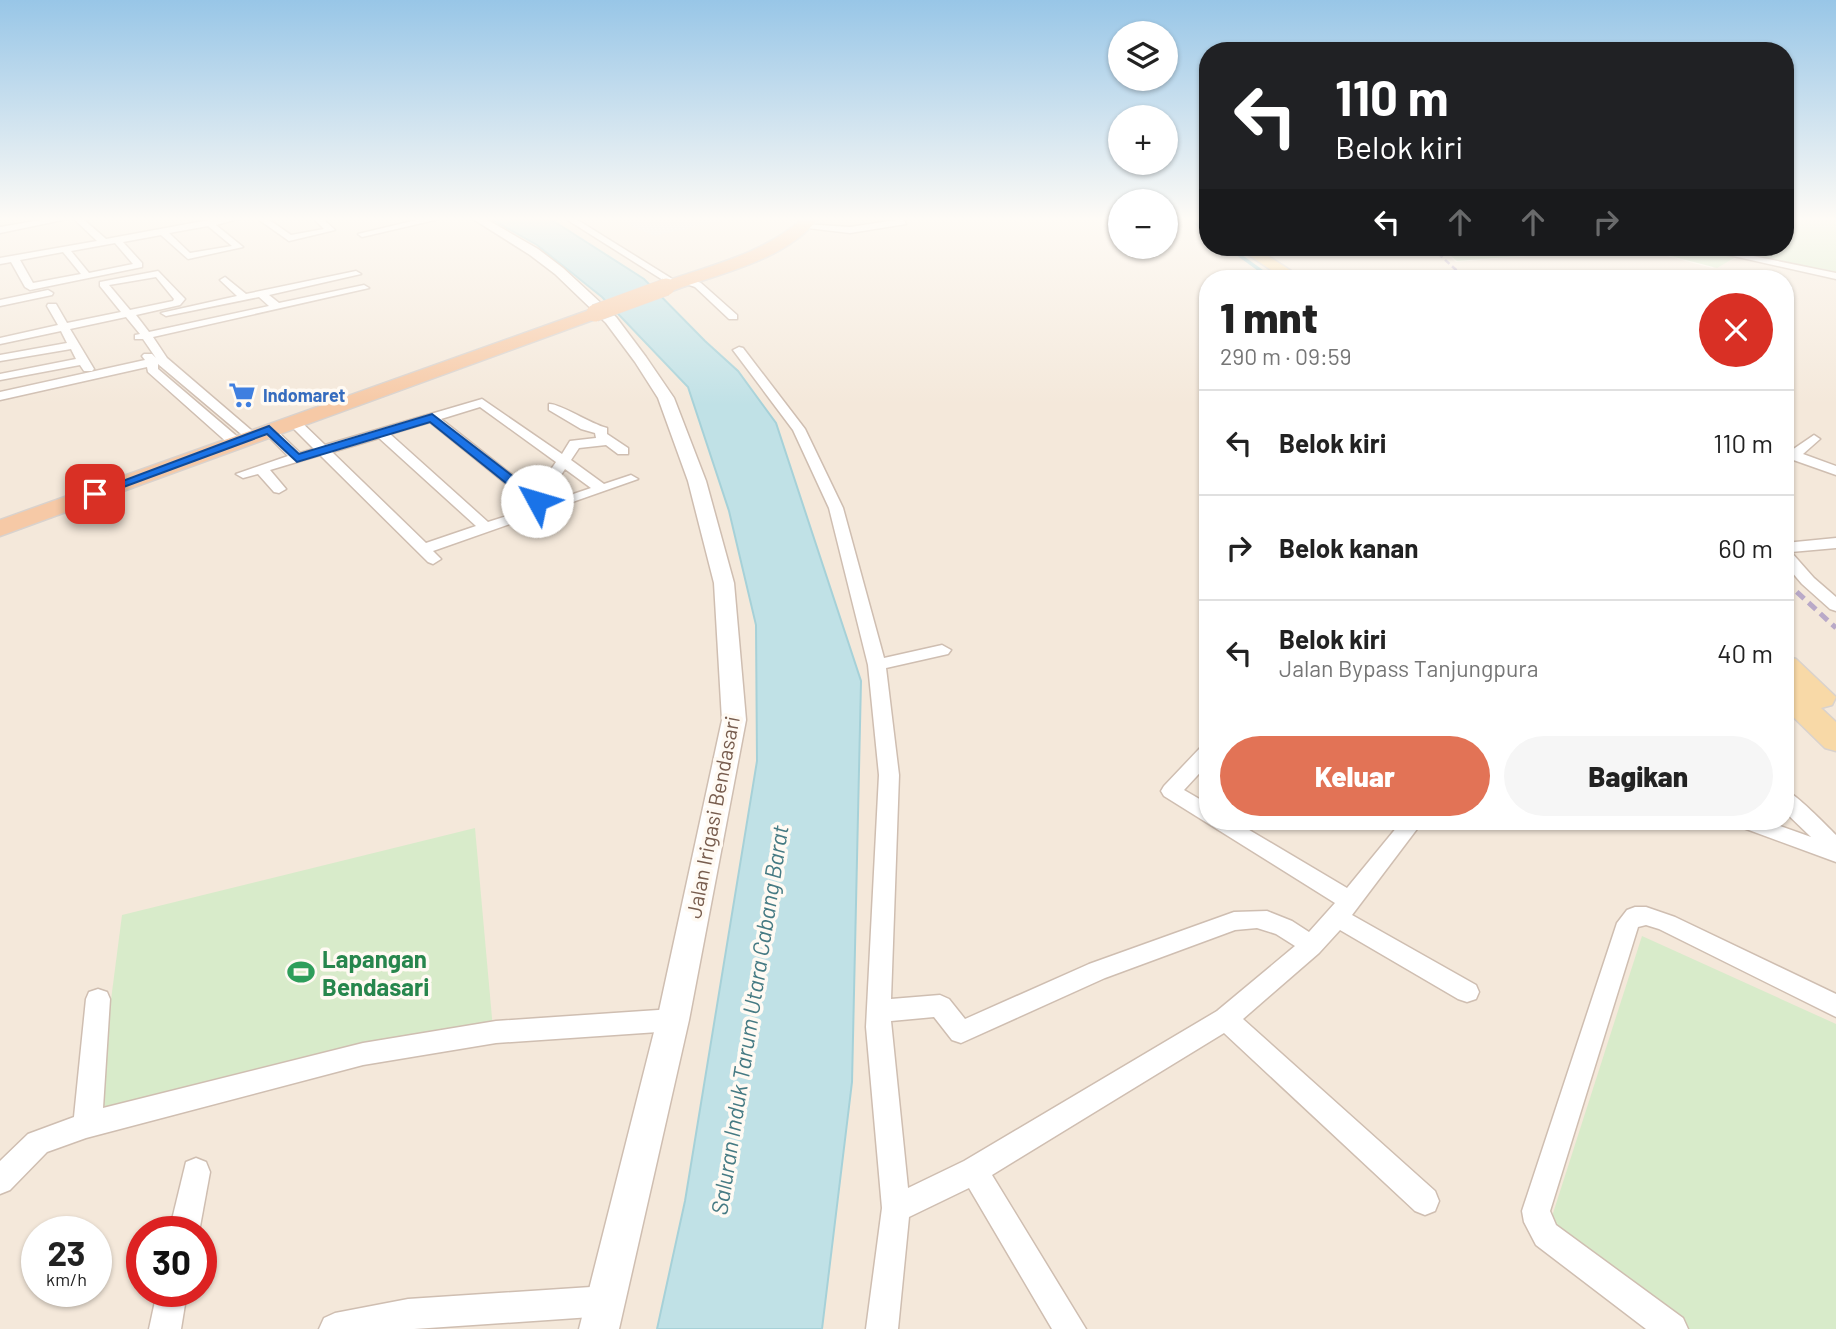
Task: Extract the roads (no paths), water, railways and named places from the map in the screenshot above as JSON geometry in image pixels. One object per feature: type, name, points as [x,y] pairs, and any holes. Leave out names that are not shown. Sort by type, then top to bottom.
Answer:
[{"type":"highway","points":[[0,521],[676,281]]},
{"type":"highway","points":[[0,528],[246,435],[293,421],[592,311]]},
{"type":"main road","points":[[1794,673],[1836,711]]},
{"type":"main road","points":[[1794,700],[1836,740]]},
{"type":"street","points":[[21,281],[30,287],[62,281]]},
{"type":"street","points":[[117,281],[103,284],[130,315],[158,362],[246,435]]},
{"type":"street","points":[[130,315],[179,301],[164,281]]},
{"type":"street","points":[[226,281],[244,297]]},
{"type":"street","points":[[1,339],[323,281]]},
{"type":"street","name":"Jalan Irigasi Bendasari","points":[[570,281],[611,320],[666,398],[692,469],[724,583],[734,720],[673,1020],[602,1315]]},
{"type":"street","points":[[667,281],[698,285],[733,317]]},
{"type":"street","points":[[0,303],[75,288]]},
{"type":"street","points":[[141,336],[365,288]]},
{"type":"street","points":[[261,294],[277,307]]},
{"type":"street","points":[[52,306],[93,376]]},
{"type":"street","points":[[0,358],[73,345]]},
{"type":"street","points":[[739,351],[799,429],[836,508],[877,665],[889,775],[879,1011],[896,1208],[882,1329]]},
{"type":"street","points":[[0,377],[82,361]]},
{"type":"street","points":[[158,362],[152,370],[246,435],[297,458]]},
{"type":"street","points":[[0,396],[158,362]]},
{"type":"street","points":[[243,474],[482,403],[602,489]]},
{"type":"street","points":[[553,407],[585,426],[602,430],[600,435],[623,451]]},
{"type":"street","points":[[432,418],[541,504]]},
{"type":"street","points":[[293,421],[428,554],[541,504],[631,479]]},
{"type":"street","points":[[381,433],[486,528]]},
{"type":"street","points":[[1794,450],[1814,439]]},
{"type":"street","points":[[541,504],[575,444],[608,441]]},
{"type":"street","points":[[1794,455],[1836,471]]},
{"type":"street","points":[[261,469],[279,489]]},
{"type":"street","points":[[1794,547],[1836,542]]},
{"type":"street","points":[[1794,564],[1836,606]]},
{"type":"street","points":[[877,665],[942,650]]},
{"type":"street","points":[[1199,761],[1171,791],[1199,808]]},
{"type":"street","points":[[1794,809],[1836,847]]},
{"type":"street","points":[[1231,830],[1467,992]]},
{"type":"street","points":[[896,1208],[974,1171],[1226,1019],[1311,946],[1344,909],[1400,830]]},
{"type":"street","points":[[1771,830],[1836,853]]},
{"type":"street","points":[[1672,1329],[1546,1235],[1538,1222],[1536,1211],[1628,923],[1634,916],[1646,916],[1667,923],[1836,1006]]},
{"type":"street","points":[[879,1011],[940,1006],[961,1032],[1097,971],[1234,921],[1255,917],[1289,929],[1311,946]]},
{"type":"street","points":[[86,1125],[91,1102],[98,999]]},
{"type":"street","points":[[1226,1019],[1425,1201]]},
{"type":"street","points":[[0,1180],[38,1143],[86,1125],[363,1054],[496,1032],[673,1020]]},
{"type":"street","points":[[974,1171],[1070,1329]]},
{"type":"street","points":[[187,1216],[196,1172]]},
{"type":"street","points":[[164,1329],[169,1307]]},
{"type":"street","points":[[335,1329],[408,1314],[602,1315]]},
{"type":"water","name":"Saluran Induk Tarum Utara Cabang Barat","points":[[582,281],[646,281],[738,371],[776,423],[861,681],[852,1082],[822,1329],[657,1329],[685,1201],[757,761],[756,625],[729,511],[688,387],[602,297]]},
{"type":"railway","points":[[1794,589],[1836,628]]},
{"type":"place","name":"Indomaret","points":[[242,395]]},
{"type":"place","name":"Lapangan Bendasari","points":[[301,972]]}]
